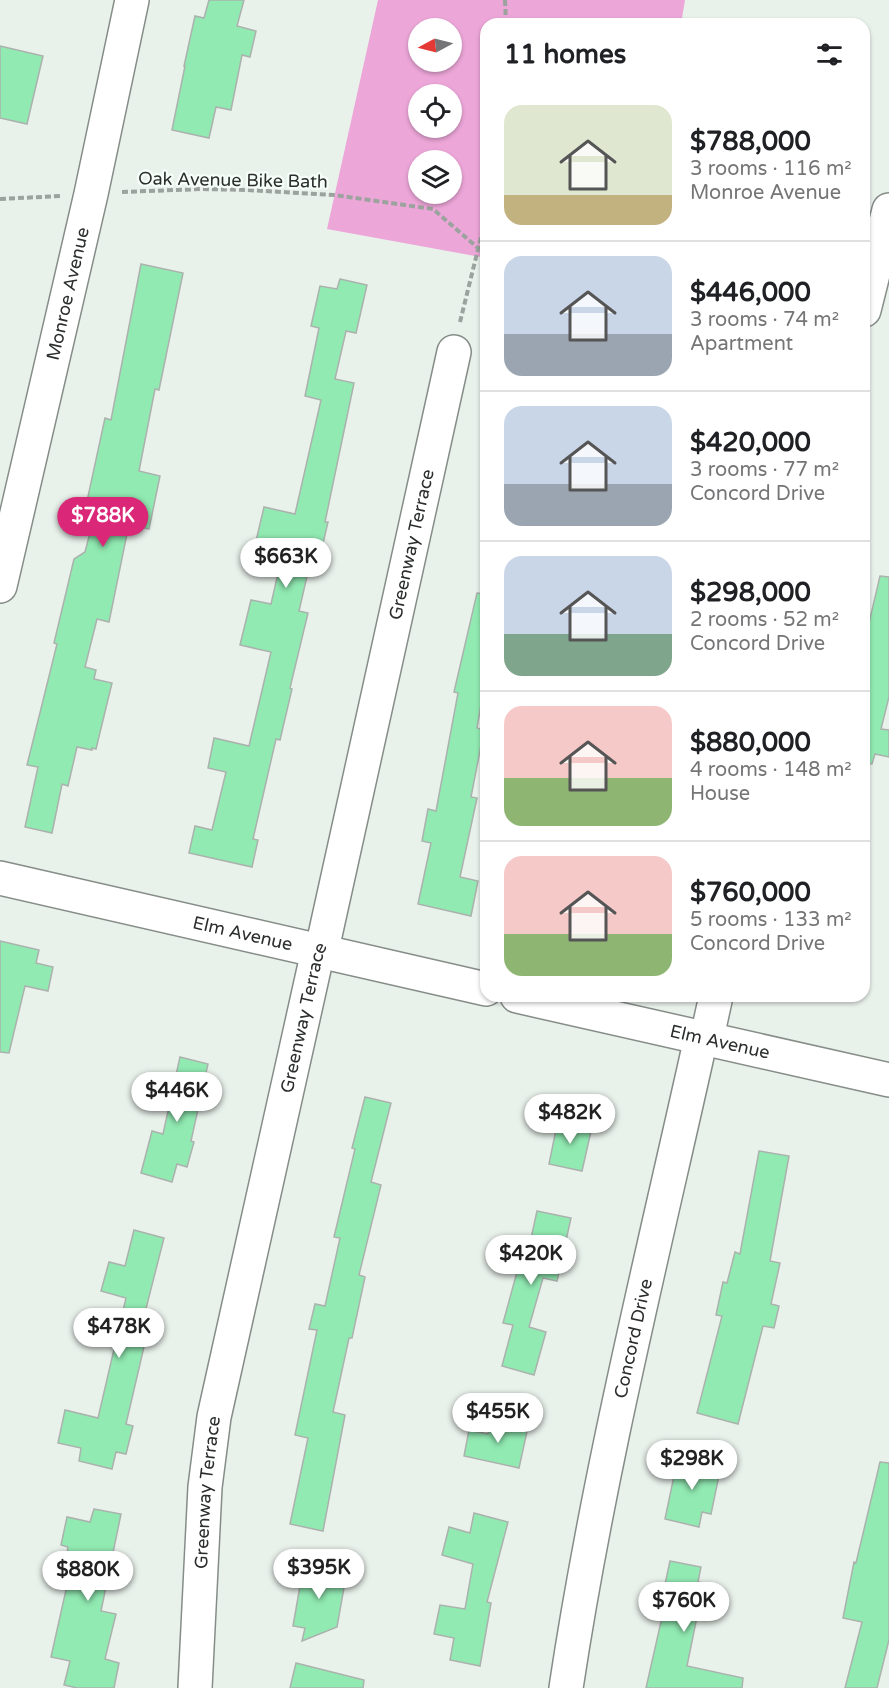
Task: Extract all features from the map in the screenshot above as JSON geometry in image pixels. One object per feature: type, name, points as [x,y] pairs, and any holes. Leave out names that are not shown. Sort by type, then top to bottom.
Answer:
[{"type":"street","name":"Monroe Avenue","points":[[0,586],[91,194],[132,0]]},
{"type":"street","points":[[870,286],[889,210]]},
{"type":"street","name":"Greenway Terrace","points":[[195,1688],[205,1487],[213,1417],[318,951],[324,940],[454,352]]},
{"type":"street","name":"Elm Avenue","points":[[0,878],[480,988]]},
{"type":"street","name":"Elm Avenue","points":[[544,1002],[889,1080]]},
{"type":"street","name":"Concord Drive","points":[[566,1688],[602,1481],[701,1038],[709,1028],[715,1002]]},
{"type":"path","points":[[505,0],[506,18]]},
{"type":"path","name":"Oak Avenue Bike Bath","points":[[0,199],[203,189],[334,195],[433,209],[478,248]]},
{"type":"path","points":[[454,352],[480,240]]},
{"type":"shaded area","points":[[378,0],[685,0],[682,18],[480,18],[480,257],[327,229]]},
{"type":"building","points":[[209,0],[244,0],[237,26],[256,31],[250,57],[242,55],[231,110],[216,107],[209,138],[172,130],[195,16],[204,18]]},
{"type":"building","points":[[0,46],[43,56],[27,124],[0,118]]},
{"type":"building","points":[[141,264],[183,273],[159,390],[155,389],[139,471],[160,476],[149,529],[129,524],[109,622],[97,619],[85,667],[96,670],[94,679],[112,683],[96,749],[77,747],[68,786],[62,784],[52,833],[25,827],[38,767],[27,765],[57,644],[54,643],[74,559],[85,552],[94,517],[84,515],[105,418],[111,420]]},
{"type":"building","points":[[340,279],[367,285],[356,333],[346,331],[335,379],[354,383],[318,565],[310,563],[299,611],[308,613],[280,740],[276,739],[253,839],[258,840],[252,867],[189,853],[195,826],[212,830],[226,772],[208,768],[214,738],[249,746],[271,652],[240,645],[251,600],[271,604],[281,560],[274,558],[277,546],[256,541],[264,507],[295,514],[321,400],[305,396],[319,328],[311,326],[320,286],[337,289]]},
{"type":"building","points":[[880,576],[889,577],[889,697],[881,729],[889,730],[889,757],[875,754],[872,764],[870,764],[870,618]]},
{"type":"building","points":[[477,593],[480,593],[480,711],[477,728],[480,729],[480,751],[471,797],[477,798],[460,877],[478,881],[471,916],[418,904],[431,843],[422,841],[428,809],[436,811],[458,693],[454,692]]},
{"type":"building","points":[[0,941],[39,950],[36,963],[53,967],[48,991],[25,986],[9,1053],[0,1052]]},
{"type":"building","points":[[180,1057],[208,1064],[191,1141],[194,1142],[187,1167],[177,1164],[172,1182],[141,1173],[152,1131],[163,1134]]},
{"type":"building","points":[[365,1097],[391,1103],[371,1182],[381,1185],[359,1275],[365,1277],[333,1412],[345,1415],[323,1531],[290,1524],[308,1438],[295,1435],[317,1330],[309,1329],[315,1304],[325,1306],[340,1238],[334,1237]]},
{"type":"building","points":[[558,1120],[592,1127],[582,1171],[549,1164]]},
{"type":"building","points":[[759,1151],[789,1156],[770,1261],[780,1263],[771,1304],[779,1306],[774,1328],[763,1326],[738,1424],[697,1413],[722,1316],[716,1315],[723,1282],[727,1283],[735,1252],[740,1254]]},
{"type":"building","points":[[537,1211],[571,1218],[557,1281],[543,1278],[529,1327],[546,1332],[534,1375],[502,1366],[513,1325],[503,1323],[517,1272],[500,1268],[507,1237],[530,1243]]},
{"type":"building","points":[[134,1230],[164,1238],[140,1332],[147,1334],[126,1424],[133,1426],[126,1454],[116,1452],[112,1469],[79,1461],[81,1448],[58,1443],[65,1410],[98,1418],[126,1298],[101,1291],[109,1262],[125,1266]]},
{"type":"building","points":[[491,1418],[528,1427],[519,1468],[464,1456],[469,1430],[488,1434]]},
{"type":"building","points":[[678,1457],[721,1466],[711,1514],[702,1512],[699,1527],[665,1519]]},
{"type":"building","points":[[880,1462],[889,1463],[889,1640],[877,1688],[845,1688],[862,1622],[843,1618],[854,1562],[856,1563]]},
{"type":"building","points":[[94,1509],[121,1514],[101,1611],[116,1614],[105,1659],[119,1663],[114,1688],[77,1688],[64,1685],[70,1661],[51,1657],[70,1572],[64,1570],[68,1547],[61,1545],[67,1517],[90,1522]]},
{"type":"building","points":[[474,1513],[508,1522],[487,1602],[491,1603],[480,1666],[450,1660],[454,1638],[434,1634],[440,1605],[465,1609],[473,1564],[442,1555],[449,1527],[470,1533]]},
{"type":"building","points":[[670,1561],[701,1567],[698,1582],[719,1586],[713,1615],[698,1612],[687,1666],[743,1678],[742,1688],[646,1688],[665,1604],[661,1603]]},
{"type":"building","points":[[304,1563],[347,1571],[337,1627],[302,1641],[305,1628],[293,1626]]},
{"type":"building","points":[[296,1663],[364,1680],[363,1688],[290,1688]]}]
